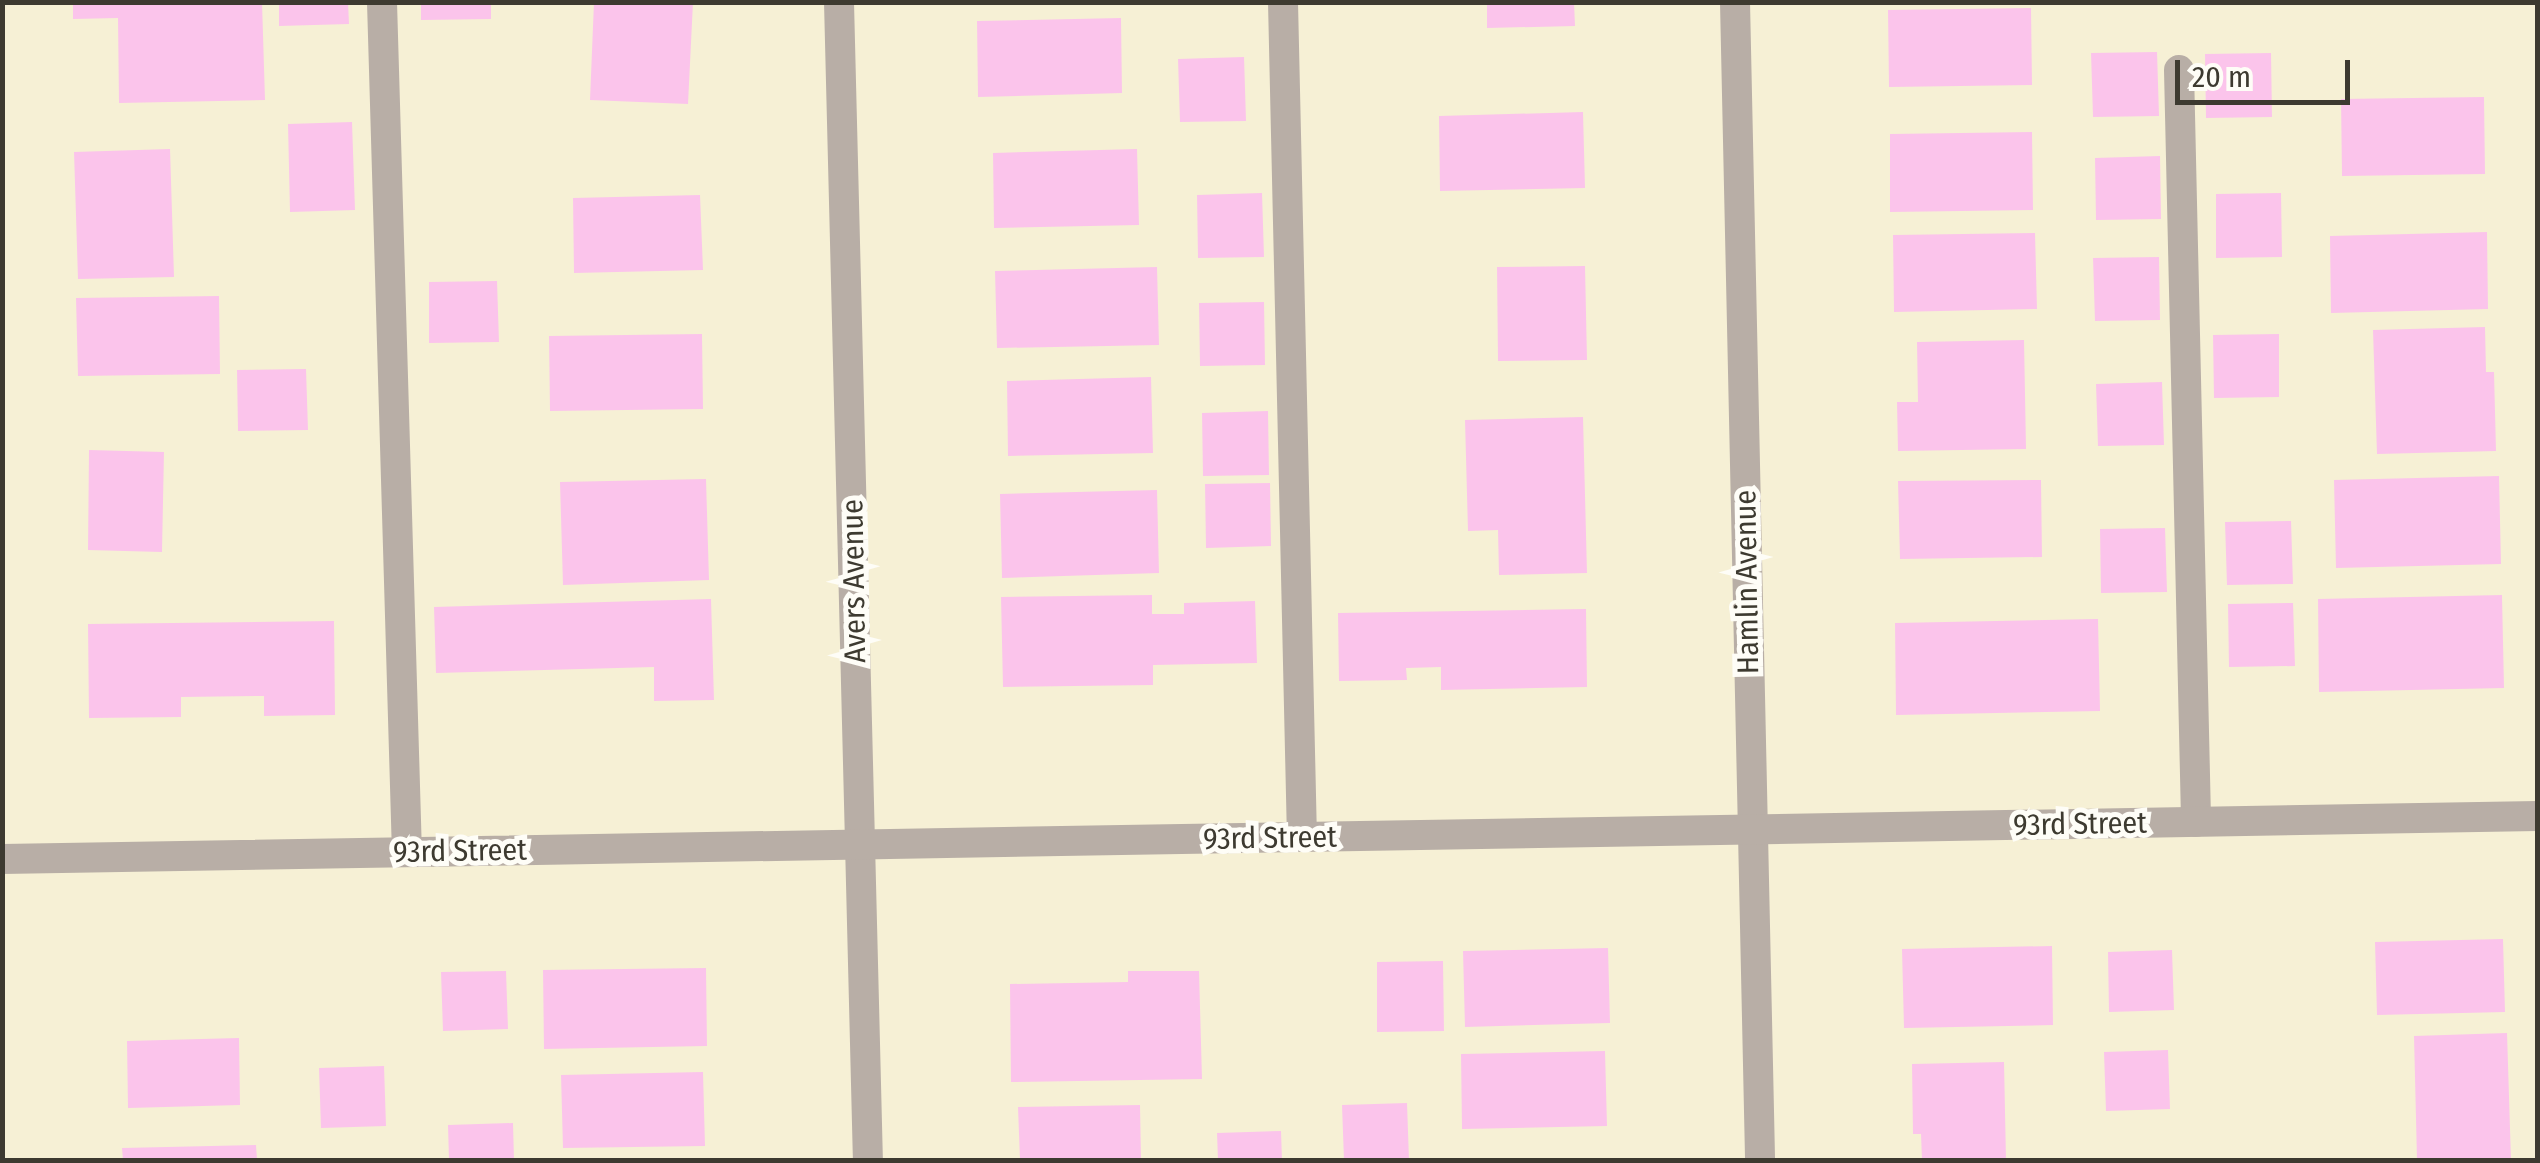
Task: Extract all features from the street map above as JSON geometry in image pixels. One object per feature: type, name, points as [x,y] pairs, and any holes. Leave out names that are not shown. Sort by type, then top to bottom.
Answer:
[{"type":"street","points":[[382,2],[407,852]]},
{"type":"street","name":"Avers Avenue","points":[[839,2],[868,1160]]},
{"type":"street","points":[[1283,2],[1302,838]]},
{"type":"street","name":"Hamlin Avenue","points":[[1735,2],[1760,1160]]},
{"type":"street","points":[[2179,70],[2196,822]]},
{"type":"street","name":"93rd Street","points":[[2,859],[2538,816]]},
{"type":"building","points":[[73,2],[262,2],[265,100],[119,103],[118,18],[73,19]]},
{"type":"building","points":[[279,2],[348,2],[349,24],[279,26]]},
{"type":"building","points":[[421,2],[491,2],[491,19],[421,20]]},
{"type":"building","points":[[594,2],[693,2],[688,104],[590,100]]},
{"type":"building","points":[[1487,2],[1574,2],[1575,26],[1487,28]]},
{"type":"building","points":[[2031,8],[2032,85],[1889,87],[1888,10]]},
{"type":"building","points":[[1121,18],[1122,93],[978,97],[977,21]]},
{"type":"building","points":[[2157,52],[2159,116],[2093,117],[2091,53]]},
{"type":"building","points":[[2271,53],[2272,117],[2206,118],[2205,54]]},
{"type":"building","points":[[1244,57],[1246,121],[1180,122],[1178,59]]},
{"type":"building","points":[[2484,97],[2485,174],[2342,176],[2341,99]]},
{"type":"building","points":[[1583,112],[1585,188],[1440,191],[1439,116]]},
{"type":"building","points":[[352,122],[355,210],[290,212],[288,124]]},
{"type":"building","points":[[2032,132],[2033,210],[1890,212],[1890,134]]},
{"type":"building","points":[[170,149],[174,277],[78,279],[74,152]]},
{"type":"building","points":[[1137,149],[1139,225],[994,228],[993,153]]},
{"type":"building","points":[[2160,156],[2161,219],[2096,220],[2095,158]]},
{"type":"building","points":[[1262,193],[1264,257],[1198,258],[1197,195]]},
{"type":"building","points":[[2281,193],[2282,257],[2216,258],[2216,194]]},
{"type":"building","points":[[700,195],[703,270],[574,273],[573,198]]},
{"type":"building","points":[[2487,232],[2488,309],[2331,313],[2330,236]]},
{"type":"building","points":[[2035,233],[2037,309],[1894,312],[1893,235]]},
{"type":"building","points":[[2159,257],[2160,320],[2095,321],[2093,258]]},
{"type":"building","points":[[1585,266],[1587,360],[1498,361],[1497,267]]},
{"type":"building","points":[[1157,267],[1159,345],[997,348],[995,271]]},
{"type":"building","points":[[497,281],[499,342],[429,343],[429,282]]},
{"type":"building","points":[[219,296],[220,374],[78,376],[76,298]]},
{"type":"building","points":[[1264,302],[1265,365],[1200,366],[1199,303]]},
{"type":"building","points":[[2485,327],[2486,372],[2494,372],[2496,451],[2377,454],[2373,330]]},
{"type":"building","points":[[702,334],[703,409],[550,411],[549,336]]},
{"type":"building","points":[[2279,334],[2279,397],[2214,398],[2213,335]]},
{"type":"building","points":[[2024,340],[2026,449],[1898,451],[1897,402],[1918,402],[1917,342]]},
{"type":"building","points":[[306,369],[308,430],[238,431],[237,370]]},
{"type":"building","points":[[1151,377],[1153,453],[1008,456],[1007,381]]},
{"type":"building","points":[[2162,382],[2164,445],[2098,446],[2096,384]]},
{"type":"building","points":[[1268,411],[1269,475],[1203,476],[1202,413]]},
{"type":"building","points":[[1583,417],[1587,573],[1499,575],[1498,530],[1468,531],[1465,420]]},
{"type":"building","points":[[89,450],[164,452],[162,552],[88,550]]},
{"type":"building","points":[[2499,476],[2501,564],[2336,568],[2334,480]]},
{"type":"building","points":[[706,479],[709,580],[563,585],[560,482]]},
{"type":"building","points":[[2041,480],[2042,557],[1900,559],[1898,481]]},
{"type":"building","points":[[1270,483],[1271,546],[1206,548],[1205,484]]},
{"type":"building","points":[[1157,490],[1159,573],[1002,578],[1000,494]]},
{"type":"building","points":[[2291,521],[2293,584],[2227,585],[2225,522]]},
{"type":"building","points":[[2165,528],[2167,592],[2101,593],[2100,529]]},
{"type":"building","points":[[1152,595],[1152,614],[1184,614],[1184,603],[1255,601],[1257,663],[1153,665],[1153,685],[1003,687],[1001,597]]},
{"type":"building","points":[[2502,595],[2504,688],[2319,692],[2318,599]]},
{"type":"building","points":[[711,599],[714,700],[654,701],[654,667],[436,673],[434,607]]},
{"type":"building","points":[[2293,603],[2295,666],[2229,667],[2228,604]]},
{"type":"building","points":[[1586,609],[1587,687],[1441,690],[1441,667],[1406,668],[1407,680],[1339,681],[1338,613]]},
{"type":"building","points":[[2098,619],[2100,711],[1896,715],[1895,623]]},
{"type":"building","points":[[334,621],[335,715],[264,716],[264,696],[181,697],[181,717],[89,718],[88,624]]},
{"type":"building","points":[[2503,939],[2505,1012],[2377,1015],[2375,942]]},
{"type":"building","points":[[2052,946],[2053,1025],[1904,1028],[1902,949]]},
{"type":"building","points":[[1608,948],[1610,1023],[1465,1027],[1463,951]]},
{"type":"building","points":[[2172,950],[2174,1010],[2109,1012],[2108,952]]},
{"type":"building","points":[[1443,961],[1444,1031],[1377,1032],[1377,962]]},
{"type":"building","points":[[706,968],[707,1046],[544,1049],[543,970]]},
{"type":"building","points":[[506,971],[508,1029],[443,1031],[441,972]]},
{"type":"building","points":[[1128,971],[1199,971],[1202,1079],[1011,1082],[1010,984],[1128,982]]},
{"type":"building","points":[[2507,1033],[2511,1160],[2417,1160],[2414,1036]]},
{"type":"building","points":[[239,1038],[240,1105],[128,1108],[127,1041]]},
{"type":"building","points":[[2168,1050],[2170,1109],[2106,1111],[2104,1052]]},
{"type":"building","points":[[1605,1051],[1607,1126],[1462,1129],[1461,1054]]},
{"type":"building","points":[[2004,1062],[2006,1160],[1922,1160],[1921,1134],[1913,1134],[1912,1064]]},
{"type":"building","points":[[384,1066],[386,1126],[321,1128],[319,1068]]},
{"type":"building","points":[[703,1072],[705,1146],[563,1148],[561,1075]]},
{"type":"building","points":[[1407,1103],[1409,1160],[1344,1160],[1342,1105]]},
{"type":"building","points":[[1140,1105],[1141,1160],[1020,1160],[1018,1107]]},
{"type":"building","points":[[513,1123],[514,1160],[449,1160],[448,1125]]},
{"type":"building","points":[[1281,1131],[1282,1160],[1218,1160],[1217,1133]]},
{"type":"building","points":[[256,1145],[257,1160],[123,1160],[122,1148]]}]
